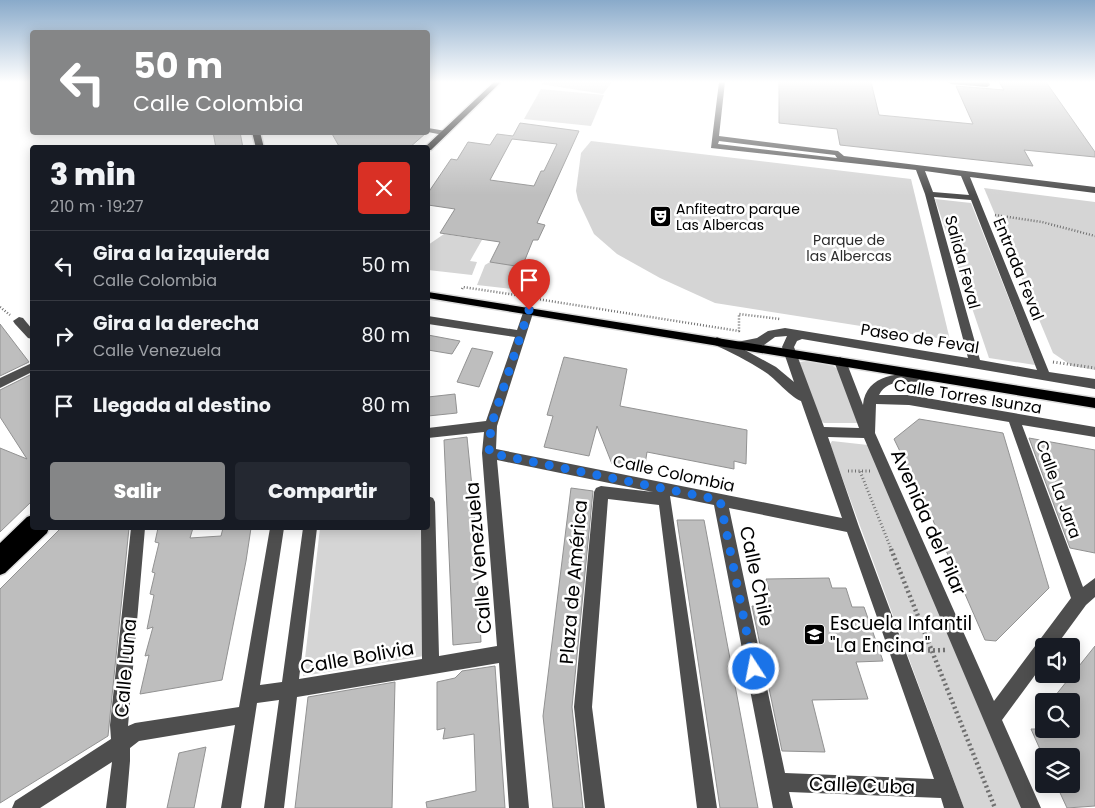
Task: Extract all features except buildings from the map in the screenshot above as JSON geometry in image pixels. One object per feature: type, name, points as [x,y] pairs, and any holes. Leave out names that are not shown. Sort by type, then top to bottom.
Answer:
[{"type":"main road","points":[[430,146],[458,120]]},
{"type":"main road","points":[[430,292],[453,298]]},
{"type":"main road","points":[[430,295],[1095,403]]},
{"type":"main road","points":[[0,553],[30,524]]},
{"type":"main road","points":[[0,568],[40,530]]},
{"type":"street","points":[[717,120],[714,146],[805,153],[842,161],[841,158],[920,169],[1038,181],[1074,184],[1095,182]]},
{"type":"street","points":[[430,130],[444,133]]},
{"type":"street","name":"Salida Feval","points":[[920,169],[929,194],[975,363]]},
{"type":"street","name":"Entrada Feval","points":[[964,174],[1045,376]]},
{"type":"street","points":[[1074,184],[1095,190]]},
{"type":"street","points":[[929,194],[974,198]]},
{"type":"street","name":"Calle Venezuela","points":[[519,808],[489,453],[491,426],[529,310]]},
{"type":"street","points":[[430,320],[520,334]]},
{"type":"street","points":[[19,321],[30,332]]},
{"type":"street","name":"Paseo de Feval","points":[[741,345],[760,342],[772,334],[785,332],[1095,384]]},
{"type":"street","points":[[801,335],[792,338],[788,347],[789,353],[820,432],[852,527],[954,808]]},
{"type":"street","points":[[717,341],[768,366],[786,379],[807,402]]},
{"type":"street","name":"Avenida del Pilar","points":[[840,361],[868,433],[1031,808]]},
{"type":"street","points":[[0,383],[30,368]]},
{"type":"street","points":[[870,399],[878,385],[895,378],[935,377]]},
{"type":"street","name":"Calle Torres Isunza","points":[[868,433],[870,399],[909,400],[1095,432]]},
{"type":"street","name":"Calle La Jara","points":[[1014,419],[1080,600]]},
{"type":"street","points":[[430,433],[491,426]]},
{"type":"street","points":[[820,432],[868,433]]},
{"type":"street","name":"Calle Colombia","points":[[489,453],[852,527]]},
{"type":"street","name":"Plaza de América","points":[[595,808],[583,707],[602,492],[665,500],[707,808]]},
{"type":"street","name":"Calle Chile","points":[[720,500],[783,808]]},
{"type":"street","name":"Calle Luna","points":[[116,808],[121,741],[119,725],[138,530]]},
{"type":"street","points":[[231,808],[277,530]]},
{"type":"street","points":[[274,808],[310,530]]},
{"type":"street","name":"Calle Bolivia","points":[[429,530],[432,666]]},
{"type":"street","points":[[1052,638],[1080,600],[1095,586]]},
{"type":"street","name":"Calle Bolivia","points":[[249,696],[507,653]]},
{"type":"street","points":[[992,718],[1035,661]]},
{"type":"street","points":[[22,808],[106,754],[135,732],[246,715]]},
{"type":"street","name":"Calle Cuba","points":[[778,782],[947,789]]},
{"type":"path","points":[[979,213],[1042,222],[1095,236]]},
{"type":"path","points":[[453,298],[463,287],[740,331],[739,314],[787,320]]},
{"type":"path","points":[[1039,360],[1095,368]]},
{"type":"path","points":[[885,470],[860,471],[995,808]]},
{"type":"path","points":[[897,652],[963,650]]},
{"type":"green space","points":[[531,120],[594,120],[591,126]]},
{"type":"green space","name":"Parque de las Albercas","points":[[591,141],[911,179],[950,340],[715,303],[660,278],[617,254],[594,234],[578,200],[576,191],[581,153]]},
{"type":"green space","points":[[984,188],[1095,202],[1095,370],[1072,366],[1053,353]]},
{"type":"green space","points":[[935,199],[971,203],[1035,365],[989,358]]},
{"type":"green space","points":[[444,234],[482,240],[470,261],[477,262],[472,275],[430,270],[430,244]]},
{"type":"green space","points":[[490,262],[531,268],[522,290],[477,285],[485,265]]},
{"type":"green space","points":[[807,361],[833,366],[838,369],[858,423],[824,423],[820,420],[799,365],[800,362]]},
{"type":"green space","points":[[832,441],[868,445],[1024,808],[964,808],[832,450],[830,444]]},
{"type":"green space","points":[[320,530],[422,530],[424,656],[303,676]]},
{"type":"place","name":"Anfiteatro parque Las Albercas","points":[[660,217]]},
{"type":"place","name":"Escuela Infantil \"La Encina\"","points":[[814,634]]},
{"type":"route","points":[[529,310],[491,426],[489,453],[720,500],[754,669]]}]
